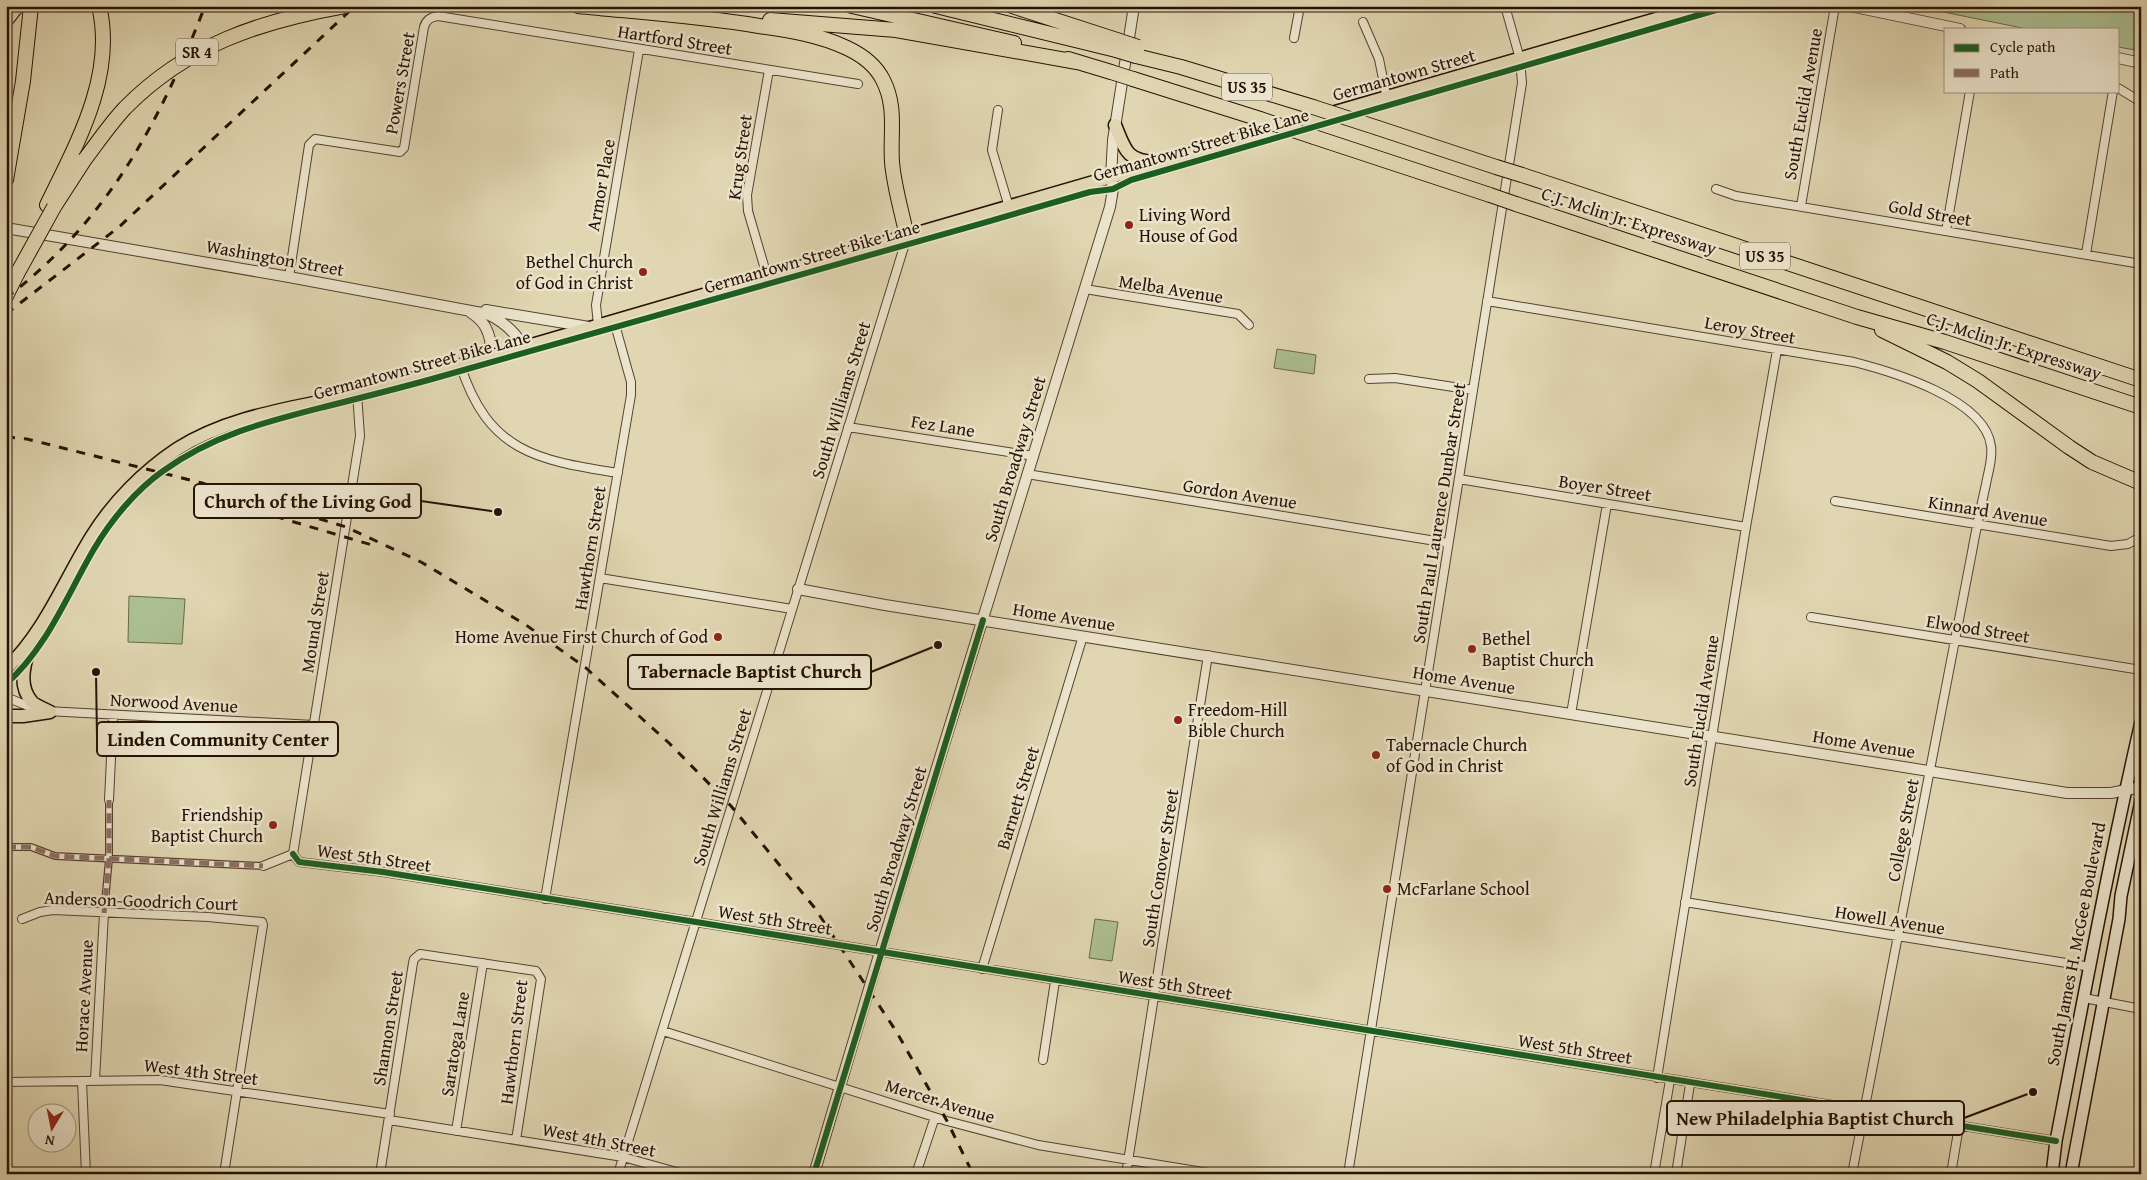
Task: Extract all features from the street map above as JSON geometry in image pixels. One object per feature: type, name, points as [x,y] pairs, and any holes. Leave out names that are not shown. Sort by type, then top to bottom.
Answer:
[{"type":"highway","points":[[6,20],[17,6]]},
{"type":"highway","points":[[6,180],[23,80],[31,6]]},
{"type":"highway","points":[[50,206],[92,103],[98,79],[102,29],[99,6]]},
{"type":"highway","name":"SR 4","points":[[6,296],[50,206],[112,124],[142,92],[173,67],[229,36],[295,16],[345,6]]},
{"type":"highway","points":[[578,6],[720,19],[794,21],[896,30],[1077,62]]},
{"type":"highway","name":"US 35","points":[[852,6],[1015,43],[1077,62]]},
{"type":"highway","name":"US 35","points":[[936,6],[1117,45]]},
{"type":"highway","points":[[1012,6],[1117,45]]},
{"type":"highway","points":[[720,19],[796,32],[837,44],[860,55],[877,70],[889,94],[893,109],[892,160],[907,237]]},
{"type":"highway","name":"C.J. Mclin Jr. Expressway","points":[[1117,45],[1181,67],[1378,128],[2141,380]]},
{"type":"highway","name":"C.J. Mclin Jr. Expressway","points":[[1077,62],[1260,119],[1857,317],[1945,342],[2141,407]]},
{"type":"highway","points":[[1857,317],[1978,381],[2077,452],[2117,474],[2140,482]]},
{"type":"main road","name":"Germantown Street","points":[[6,669],[32,641],[95,531],[111,509],[130,488],[169,455],[202,435],[224,426],[320,401],[357,394],[524,347],[1160,162],[1387,99],[1701,6]]},
{"type":"main road","points":[[1116,125],[1125,149],[1132,157],[1143,161],[1160,162]]},
{"type":"main road","points":[[32,641],[22,670],[24,685],[32,702],[50,712]]},
{"type":"main road","points":[[6,716],[23,716],[50,712]]},
{"type":"main road","name":"South James H. McGee Boulevard","points":[[2052,1174],[2056,1141],[2084,998],[2125,790],[2141,722]]},
{"type":"main road","name":"South James H. McGee Boulevard","points":[[2071,1174],[2119,919],[2121,896],[2141,801]]},
{"type":"street","name":"South Broadway Street","points":[[814,1174],[880,952],[1112,198],[1111,177],[1116,125],[1134,6]]},
{"type":"street","points":[[1294,38],[1300,6]]},
{"type":"street","name":"South Paul Laurence Dunbar Street","points":[[1348,1174],[1522,84],[1520,59],[1505,6]]},
{"type":"street","name":"South Euclid Avenue","points":[[1801,206],[1834,6]]},
{"type":"street","points":[[1850,6],[1955,28]]},
{"type":"street","name":"Hartford Street","points":[[430,18],[438,16],[858,84]]},
{"type":"street","name":"Powers Street","points":[[289,277],[311,141],[316,140],[400,152],[404,148],[424,28],[430,18]]},
{"type":"street","points":[[1363,22],[1379,59],[1387,99]]},
{"type":"street","name":"Armor Place","points":[[593,326],[639,50]]},
{"type":"street","points":[[2120,58],[2141,63]]},
{"type":"street","name":"Krug Street","points":[[767,276],[748,211],[747,195],[769,70]]},
{"type":"street","points":[[2120,89],[2141,102]]},
{"type":"street","points":[[1946,231],[1970,92]]},
{"type":"street","points":[[2086,254],[2113,92]]},
{"type":"street","points":[[998,110],[992,150],[1009,207]]},
{"type":"street","name":"Gold Street","points":[[1716,188],[1736,196],[2141,264]]},
{"type":"street","name":"Washington Street","points":[[6,228],[450,306],[496,318],[514,333],[524,347]]},
{"type":"street","name":"South Williams Street","points":[[618,1174],[664,1031],[907,237]]},
{"type":"street","name":"Melba Avenue","points":[[1085,289],[1238,314],[1249,325]]},
{"type":"street","name":"Leroy Street","points":[[1487,301],[1854,362],[1906,377],[1951,400],[1976,417],[1988,434]]},
{"type":"street","points":[[450,306],[593,326]]},
{"type":"street","points":[[463,309],[478,318],[489,331],[491,344],[480,358]]},
{"type":"street","name":"Hawthorn Street","points":[[545,899],[631,395],[631,382],[614,321]]},
{"type":"street","name":"South Euclid Avenue","points":[[1657,1078],[1746,527],[1777,350]]},
{"type":"street","points":[[460,364],[476,404],[488,420],[512,443],[542,458],[561,464],[618,473]]},
{"type":"street","points":[[1369,379],[1395,378],[1473,390]]},
{"type":"street","name":"Mound Street","points":[[293,854],[360,436],[357,394]]},
{"type":"street","name":"Fez Lane","points":[[848,427],[1034,456]]},
{"type":"street","name":"College Street","points":[[1852,1174],[1977,525],[1992,457],[1988,434]]},
{"type":"street","name":"Gordon Avenue","points":[[1027,474],[1448,543]]},
{"type":"street","name":"Boyer Street","points":[[1459,479],[1746,527]]},
{"type":"street","name":"Kinnard Avenue","points":[[1835,501],[2111,546],[2128,544],[2135,540]]},
{"type":"street","points":[[1571,714],[1607,504]]},
{"type":"street","points":[[600,578],[792,609]]},
{"type":"street","name":"Home Avenue","points":[[798,589],[1712,737],[2067,792],[2094,794],[2141,787]]},
{"type":"street","name":"Elwood Street","points":[[1811,617],[2141,670]]},
{"type":"street","name":"Barnett Street","points":[[982,969],[1083,636]]},
{"type":"street","name":"South Conover Street","points":[[1126,1174],[1208,656]]},
{"type":"street","name":"Norwood Avenue","points":[[6,697],[50,712],[314,725]]},
{"type":"street","points":[[104,913],[108,859],[113,716]]},
{"type":"street","name":"Home Avenue","points":[[2125,790],[2141,779]]},
{"type":"street","name":"West 5th Street","points":[[6,847],[30,847],[55,856],[263,866],[293,854],[299,862],[382,872],[1690,1084],[2056,1141]]},
{"type":"street","name":"Howell Avenue","points":[[1685,902],[2091,967]]},
{"type":"street","name":"Anderson-Goodrich Court","points":[[22,919],[40,912],[53,910],[260,920],[263,925],[237,1090]]},
{"type":"street","name":"Horace Avenue","points":[[95,1080],[104,913]]},
{"type":"street","name":"Shannon Street","points":[[380,1174],[414,959],[420,954],[426,953],[483,963]]},
{"type":"street","name":"Hawthorn Street","points":[[483,963],[536,971],[541,979],[516,1140]]},
{"type":"street","name":"Saratoga Lane","points":[[456,1131],[483,963]]},
{"type":"street","points":[[1043,1060],[1055,981]]},
{"type":"street","points":[[2084,998],[2141,1009]]},
{"type":"street","name":"Mercer Avenue","points":[[664,1031],[935,1117],[1038,1146],[1215,1174]]},
{"type":"street","points":[[82,1080],[86,1174]]},
{"type":"street","name":"West 4th Street","points":[[6,1082],[160,1080],[237,1090],[456,1131],[623,1157],[684,1174]]},
{"type":"street","points":[[1654,1174],[1670,1080]]},
{"type":"street","points":[[1676,1174],[1690,1084]]},
{"type":"street","points":[[224,1174],[237,1090]]},
{"type":"street","points":[[916,1174],[935,1117]]},
{"type":"street","points":[[1951,1174],[1959,1126]]},
{"type":"green space","points":[[1914,6],[2141,6],[2141,51],[2120,47],[2120,28],[2022,28]]},
{"type":"green space","points":[[1277,349],[1316,355],[1314,374],[1274,368]]},
{"type":"green space","points":[[129,596],[185,599],[182,644],[128,642]]},
{"type":"green space","points":[[1095,919],[1118,922],[1112,961],[1089,958]]},
{"type":"railway","points":[[6,298],[42,268],[74,236],[127,167],[149,130],[169,90],[205,6]]},
{"type":"railway","points":[[6,314],[119,227],[355,6]]},
{"type":"railway","points":[[6,437],[27,439],[202,483],[346,527],[421,562],[526,625],[586,668],[669,743],[731,806],[814,907],[896,1031],[947,1121],[973,1174]]},
{"type":"railway","points":[[206,496],[372,545]]},
{"type":"marked path","points":[[104,913],[109,859],[109,800]]},
{"type":"marked path","points":[[6,847],[31,847],[55,856],[263,866]]},
{"type":"cycle path","name":"Germantown Street Bike Lane","points":[[6,684],[20,670],[45,638],[94,549],[108,527],[125,506],[143,487],[163,471],[201,448],[240,431],[281,418],[432,379],[1090,192],[1113,189],[1131,180],[1730,6]]},
{"type":"cycle path","points":[[814,1174],[983,620]]},
{"type":"cycle path","points":[[293,854],[299,862],[383,872],[2056,1141]]},
{"type":"place","name":"Living Word House of God","points":[[1129,225]]},
{"type":"place","name":"Bethel Church of God in Christ","points":[[643,272]]},
{"type":"place","name":"Church of the Living God","points":[[498,512]]},
{"type":"place","name":"Home Avenue First Church of God","points":[[718,637]]},
{"type":"place","name":"Tabernacle Baptist Church","points":[[938,645]]},
{"type":"place","name":"Bethel Baptist Church","points":[[1472,649]]},
{"type":"place","name":"Linden Community Center","points":[[96,672]]},
{"type":"place","name":"Freedom-Hill Bible Church","points":[[1178,720]]},
{"type":"place","name":"Tabernacle Church of God in Christ","points":[[1376,755]]},
{"type":"place","name":"Friendship Baptist Church","points":[[273,825]]},
{"type":"place","name":"McFarlane School","points":[[1387,889]]},
{"type":"place","name":"New Philadelphia Baptist Church","points":[[2033,1092]]}]
